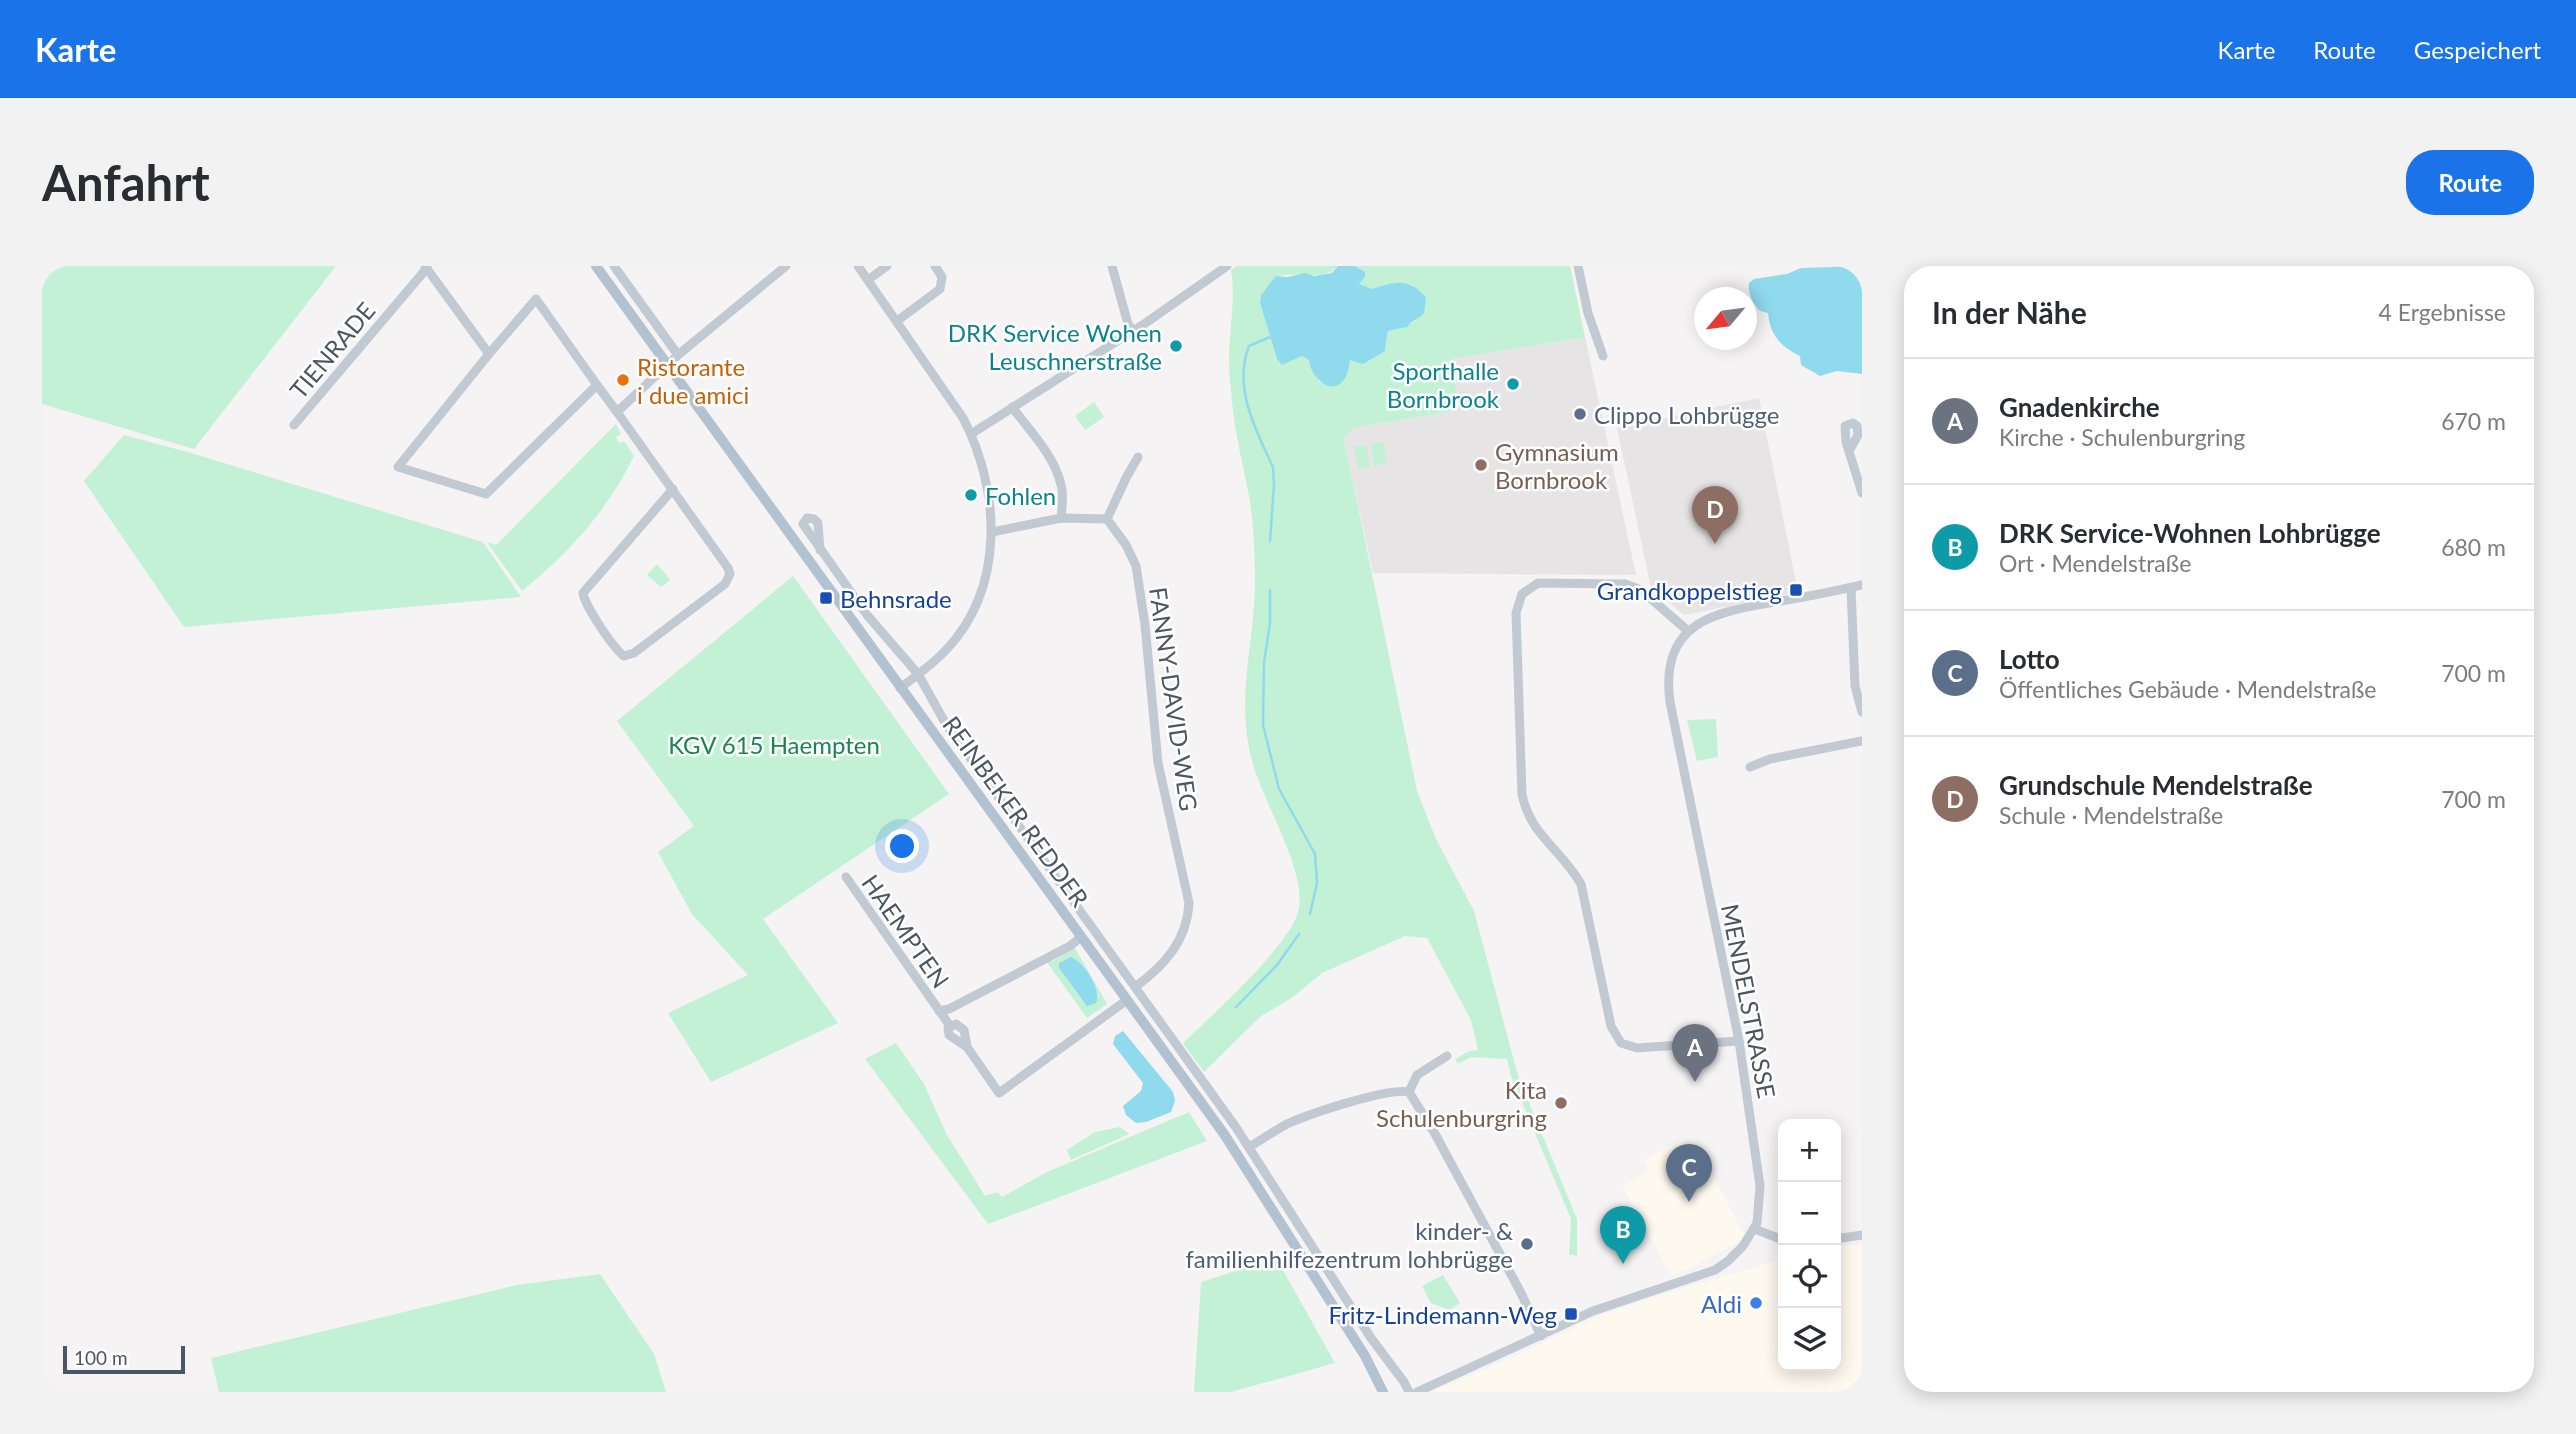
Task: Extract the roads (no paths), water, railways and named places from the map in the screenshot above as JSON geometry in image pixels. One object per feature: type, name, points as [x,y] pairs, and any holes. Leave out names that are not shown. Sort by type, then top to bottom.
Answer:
[{"type":"main road","name":"REINBEKER REDDER","points":[[596,266],[1224,1134],[1365,1356],[1383,1392]]},
{"type":"street","points":[[614,266],[678,355]]},
{"type":"street","points":[[617,412],[678,355],[786,266]]},
{"type":"street","points":[[858,266],[956,406],[971,434],[983,474],[992,532],[986,580],[975,605],[947,649],[900,688]]},
{"type":"street","points":[[868,280],[887,266]]},
{"type":"street","points":[[897,321],[940,289],[942,277],[935,266]]},
{"type":"street","points":[[1112,266],[1128,324],[1133,331]]},
{"type":"street","points":[[971,434],[1133,331],[1227,266]]},
{"type":"street","points":[[1578,266],[1588,313],[1603,356]]},
{"type":"street","points":[[426,267],[489,354]]},
{"type":"street","name":"TIENRADE","points":[[294,425],[426,267]]},
{"type":"street","points":[[597,385],[486,494],[398,467],[536,299],[673,489],[728,568],[730,577],[724,584],[634,653],[624,656],[586,601],[583,592],[673,489]]},
{"type":"street","points":[[1012,407],[1058,473],[1062,487],[1061,518]]},
{"type":"street","points":[[1849,452],[1862,493]]},
{"type":"street","points":[[992,532],[1061,518],[1107,519],[1125,478],[1138,457]]},
{"type":"street","name":"FANNY-DAVID-WEG","points":[[1107,519],[1126,545],[1136,566],[1145,625],[1158,763],[1189,903],[1187,924],[1180,940],[1166,961],[1135,987]]},
{"type":"street","name":"REINBEKER REDDER","points":[[820,550],[867,615],[918,674],[947,726],[1249,1147],[1371,1338],[1409,1392]]},
{"type":"street","points":[[1739,1041],[1637,1048],[1621,1042],[1611,1026],[1581,884],[1568,864],[1534,827],[1525,812],[1522,795],[1516,613],[1522,594],[1538,583],[1625,584],[1641,590],[1688,631],[1701,621],[1721,613],[1862,585]]},
{"type":"street","points":[[1851,588],[1855,694],[1862,712]]},
{"type":"street","name":"MENDELSTRASSE","points":[[1688,631],[1675,651],[1668,677],[1668,691],[1739,1041],[1760,1186],[1755,1229]]},
{"type":"street","points":[[1750,767],[1770,759],[1862,741]]},
{"type":"street","name":"HAEMPTEN","points":[[846,877],[939,1012],[949,1010],[1070,946],[1081,937]]},
{"type":"street","points":[[939,1012],[950,1026],[956,1024],[964,1030],[967,1047],[999,1093],[1126,1000]]},
{"type":"street","points":[[1409,1093],[1417,1074],[1447,1056]]},
{"type":"street","points":[[1249,1147],[1286,1125],[1317,1113],[1384,1093],[1409,1093],[1434,1132],[1520,1291],[1541,1336]]},
{"type":"street","points":[[1417,1392],[1593,1311],[1715,1269],[1734,1256],[1755,1229],[1778,1238]]},
{"type":"street","points":[[1841,1237],[1862,1235]]},
{"type":"water","points":[[1338,266],[1355,266],[1365,272],[1365,277],[1359,284],[1372,289],[1401,283],[1413,286],[1426,297],[1424,313],[1421,316],[1408,327],[1388,331],[1385,351],[1363,364],[1350,360],[1348,372],[1340,384],[1328,386],[1317,378],[1309,360],[1302,356],[1282,365],[1277,359],[1260,303],[1261,295],[1276,276],[1288,277],[1305,273],[1314,276],[1332,273]]},
{"type":"water","points":[[1862,266],[1862,374],[1837,371],[1820,376],[1801,365],[1800,356],[1777,339],[1768,313],[1760,311],[1757,307],[1757,287],[1749,287],[1749,283],[1754,279],[1787,274],[1801,268]]},
{"type":"water","points":[[1071,957],[1081,964],[1091,977],[1096,991],[1096,1003],[1087,1006],[1059,968],[1059,963]]},
{"type":"water","points":[[1123,1031],[1173,1092],[1175,1101],[1171,1112],[1136,1123],[1126,1115],[1123,1106],[1141,1091],[1143,1083],[1113,1044],[1115,1036]]},
{"type":"waterway","points":[[1270,337],[1249,346],[1243,377],[1253,423],[1273,467],[1270,541]]},
{"type":"waterway","points":[[1270,590],[1270,623],[1264,663],[1263,725],[1279,789],[1315,854],[1317,883],[1310,914]]},
{"type":"waterway","points":[[1236,1007],[1277,965],[1299,934]]},
{"type":"place","name":"DRK Service Wohen Leuschnerstraße","points":[[1176,346]]},
{"type":"place","name":"Ristorante i due amici","points":[[623,380]]},
{"type":"place","name":"Sporthalle Bornbrook","points":[[1513,384]]},
{"type":"place","name":"Clippo Lohbrügge","points":[[1580,414]]},
{"type":"place","name":"Gymnasium Bornbrook","points":[[1481,465]]},
{"type":"place","name":"Fohlen","points":[[971,495]]},
{"type":"place","name":"Grundschule Mendelstraße","points":[[1715,544]]},
{"type":"place","name":"Grandkoppelstieg","points":[[1796,590]]},
{"type":"place","name":"Behnsrade","points":[[826,598]]},
{"type":"place","name":"Gnadenkirche","points":[[1695,1082]]},
{"type":"place","name":"Kita Schulenburgring","points":[[1561,1103]]},
{"type":"place","name":"Lotto","points":[[1689,1202]]},
{"type":"place","name":"kinder- & familienhilfezentrum lohbrügge","points":[[1527,1244]]},
{"type":"place","name":"DRK Service-Wohnen Lohbrügge","points":[[1623,1264]]},
{"type":"place","name":"Aldi","points":[[1756,1303]]},
{"type":"place","name":"Fritz-Lindemann-Weg","points":[[1571,1314]]},
{"type":"park label","name":"KGV 615 Haempten","points":[[774,744]]}]
